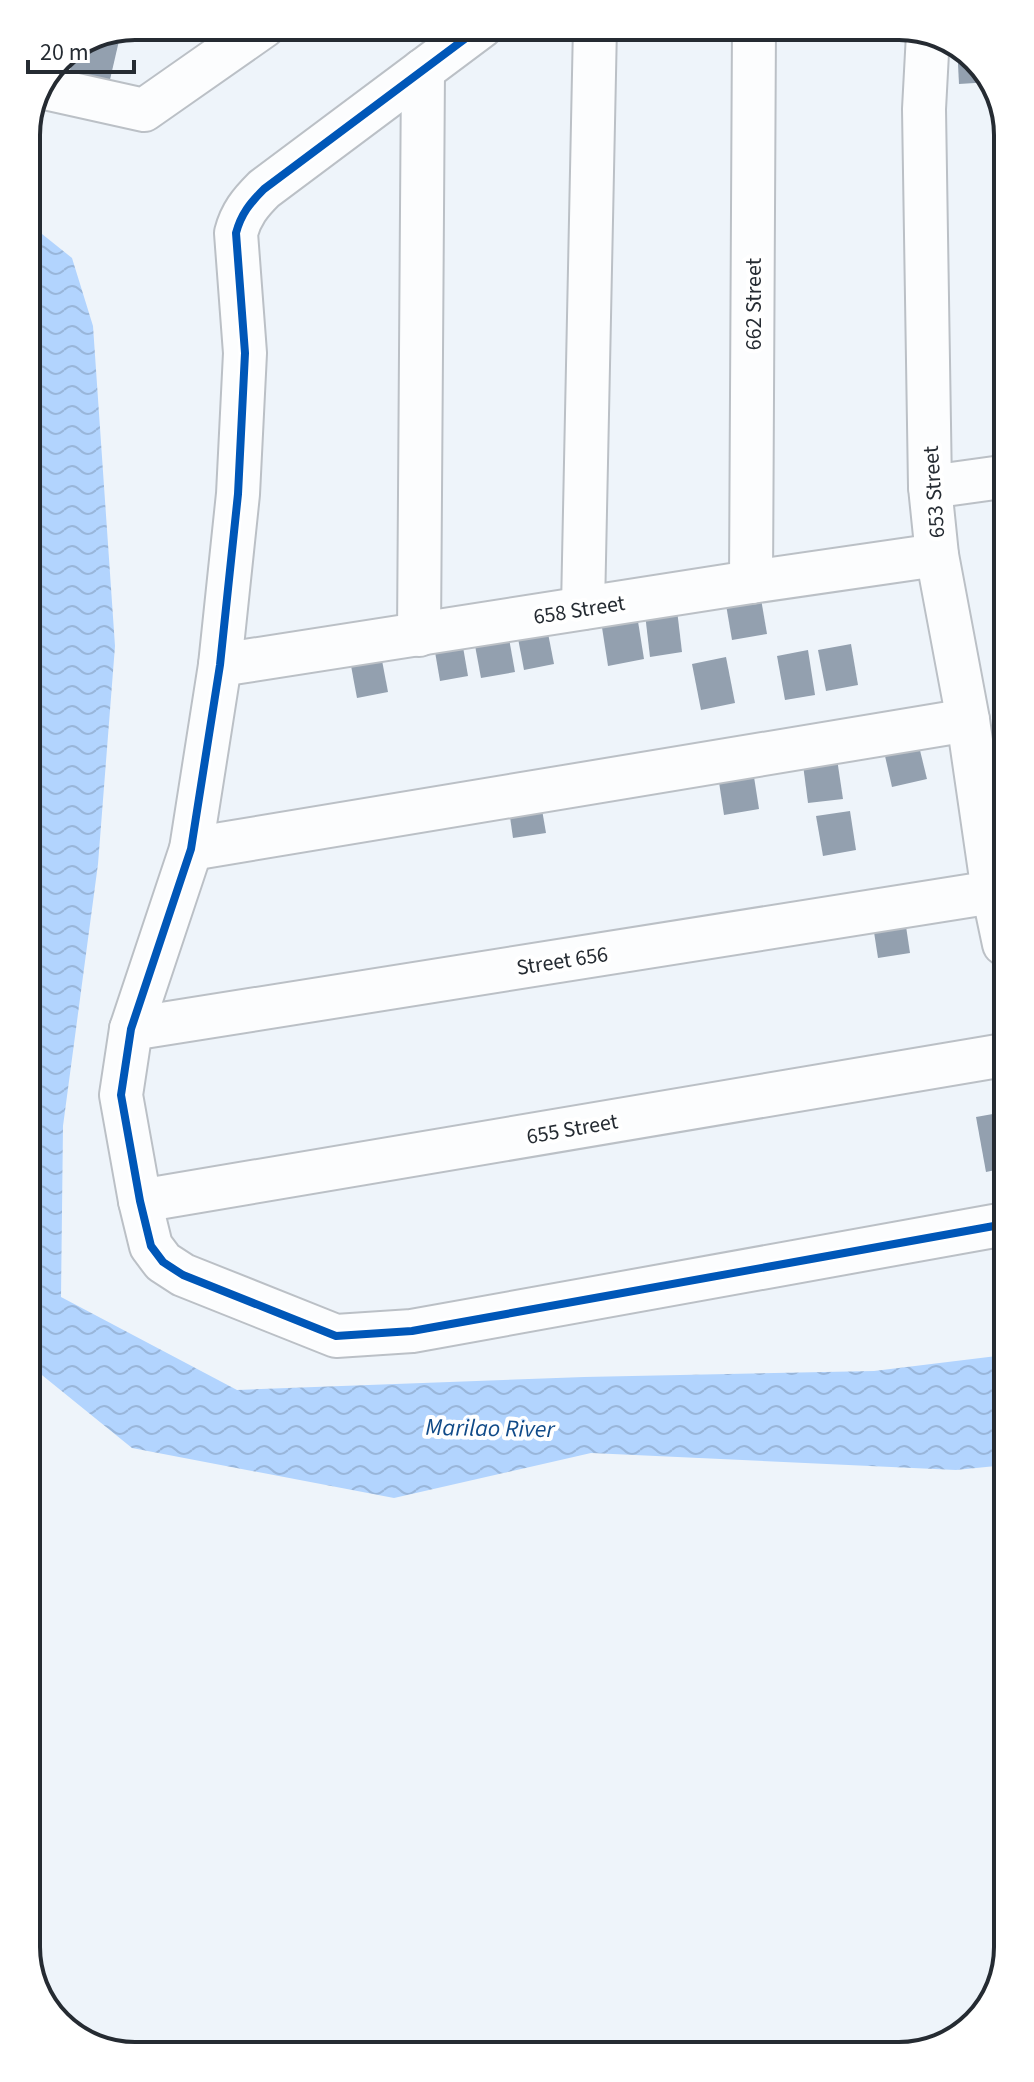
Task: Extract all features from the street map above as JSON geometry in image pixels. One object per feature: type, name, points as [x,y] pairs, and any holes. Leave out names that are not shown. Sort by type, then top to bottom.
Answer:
[{"type":"street","points":[[52,90],[144,110],[244,40]]},
{"type":"street","points":[[463,40],[264,189],[240,217],[236,233],[245,353],[238,494],[220,665],[191,849],[131,1029],[121,1095],[151,1246],[163,1262],[183,1275],[336,1336],[412,1331],[994,1226]]},
{"type":"street","points":[[583,608],[595,40]]},
{"type":"street","name":"662 Street","points":[[751,582],[754,40]]},
{"type":"street","name":"653 Street","points":[[927,45],[924,109],[930,487],[937,555],[968,720],[994,897]]},
{"type":"street","points":[[419,635],[423,70]]},
{"type":"street","points":[[930,487],[994,478]]},
{"type":"street","name":"658 Street","points":[[220,665],[937,555]]},
{"type":"street","points":[[191,849],[968,720]]},
{"type":"street","name":"Street 656","points":[[131,1029],[993,892]]},
{"type":"street","name":"655 Street","points":[[140,1201],[994,1057]]},
{"type":"water","name":"Marilao River","points":[[40,232],[72,258],[93,326],[115,646],[98,864],[63,1126],[61,1297],[237,1390],[584,1377],[874,1371],[994,1356],[994,1466],[956,1470],[591,1453],[394,1498],[132,1448],[40,1373]]},
{"type":"building","points":[[119,42],[109,84],[69,75],[71,65],[82,56]]},
{"type":"building","points":[[958,61],[978,83],[959,84]]},
{"type":"building","points":[[760,593],[767,634],[732,640],[725,599]]},
{"type":"building","points":[[677,610],[682,652],[650,657],[645,614]]},
{"type":"building","points":[[637,615],[644,659],[608,666],[601,621]]},
{"type":"building","points":[[547,628],[554,664],[524,670],[517,633]]},
{"type":"building","points":[[508,633],[515,672],[481,678],[474,640]]},
{"type":"building","points":[[462,641],[468,676],[440,681],[434,646]]},
{"type":"building","points":[[851,644],[858,685],[826,691],[818,650]]},
{"type":"building","points":[[380,650],[388,692],[357,698],[349,655]]},
{"type":"building","points":[[808,650],[815,695],[785,700],[777,656]]},
{"type":"building","points":[[726,657],[735,703],[701,710],[692,664]]},
{"type":"building","points":[[917,738],[927,779],[892,787],[883,747]]},
{"type":"building","points":[[836,752],[843,799],[808,803],[802,757]]},
{"type":"building","points":[[752,764],[759,809],[724,815],[717,769]]},
{"type":"building","points":[[540,798],[546,833],[513,838],[508,803]]},
{"type":"building","points":[[850,811],[856,850],[823,856],[816,816]]},
{"type":"building","points":[[904,913],[910,953],[878,958],[872,919]]},
{"type":"building","points":[[994,1114],[994,1170],[986,1172],[976,1117]]},
{"type":"cycle path","points":[[463,40],[264,189],[247,209],[236,233],[245,353],[238,494],[220,665],[191,849],[131,1029],[121,1095],[151,1246],[163,1262],[183,1275],[336,1336],[412,1331],[994,1226]]}]
